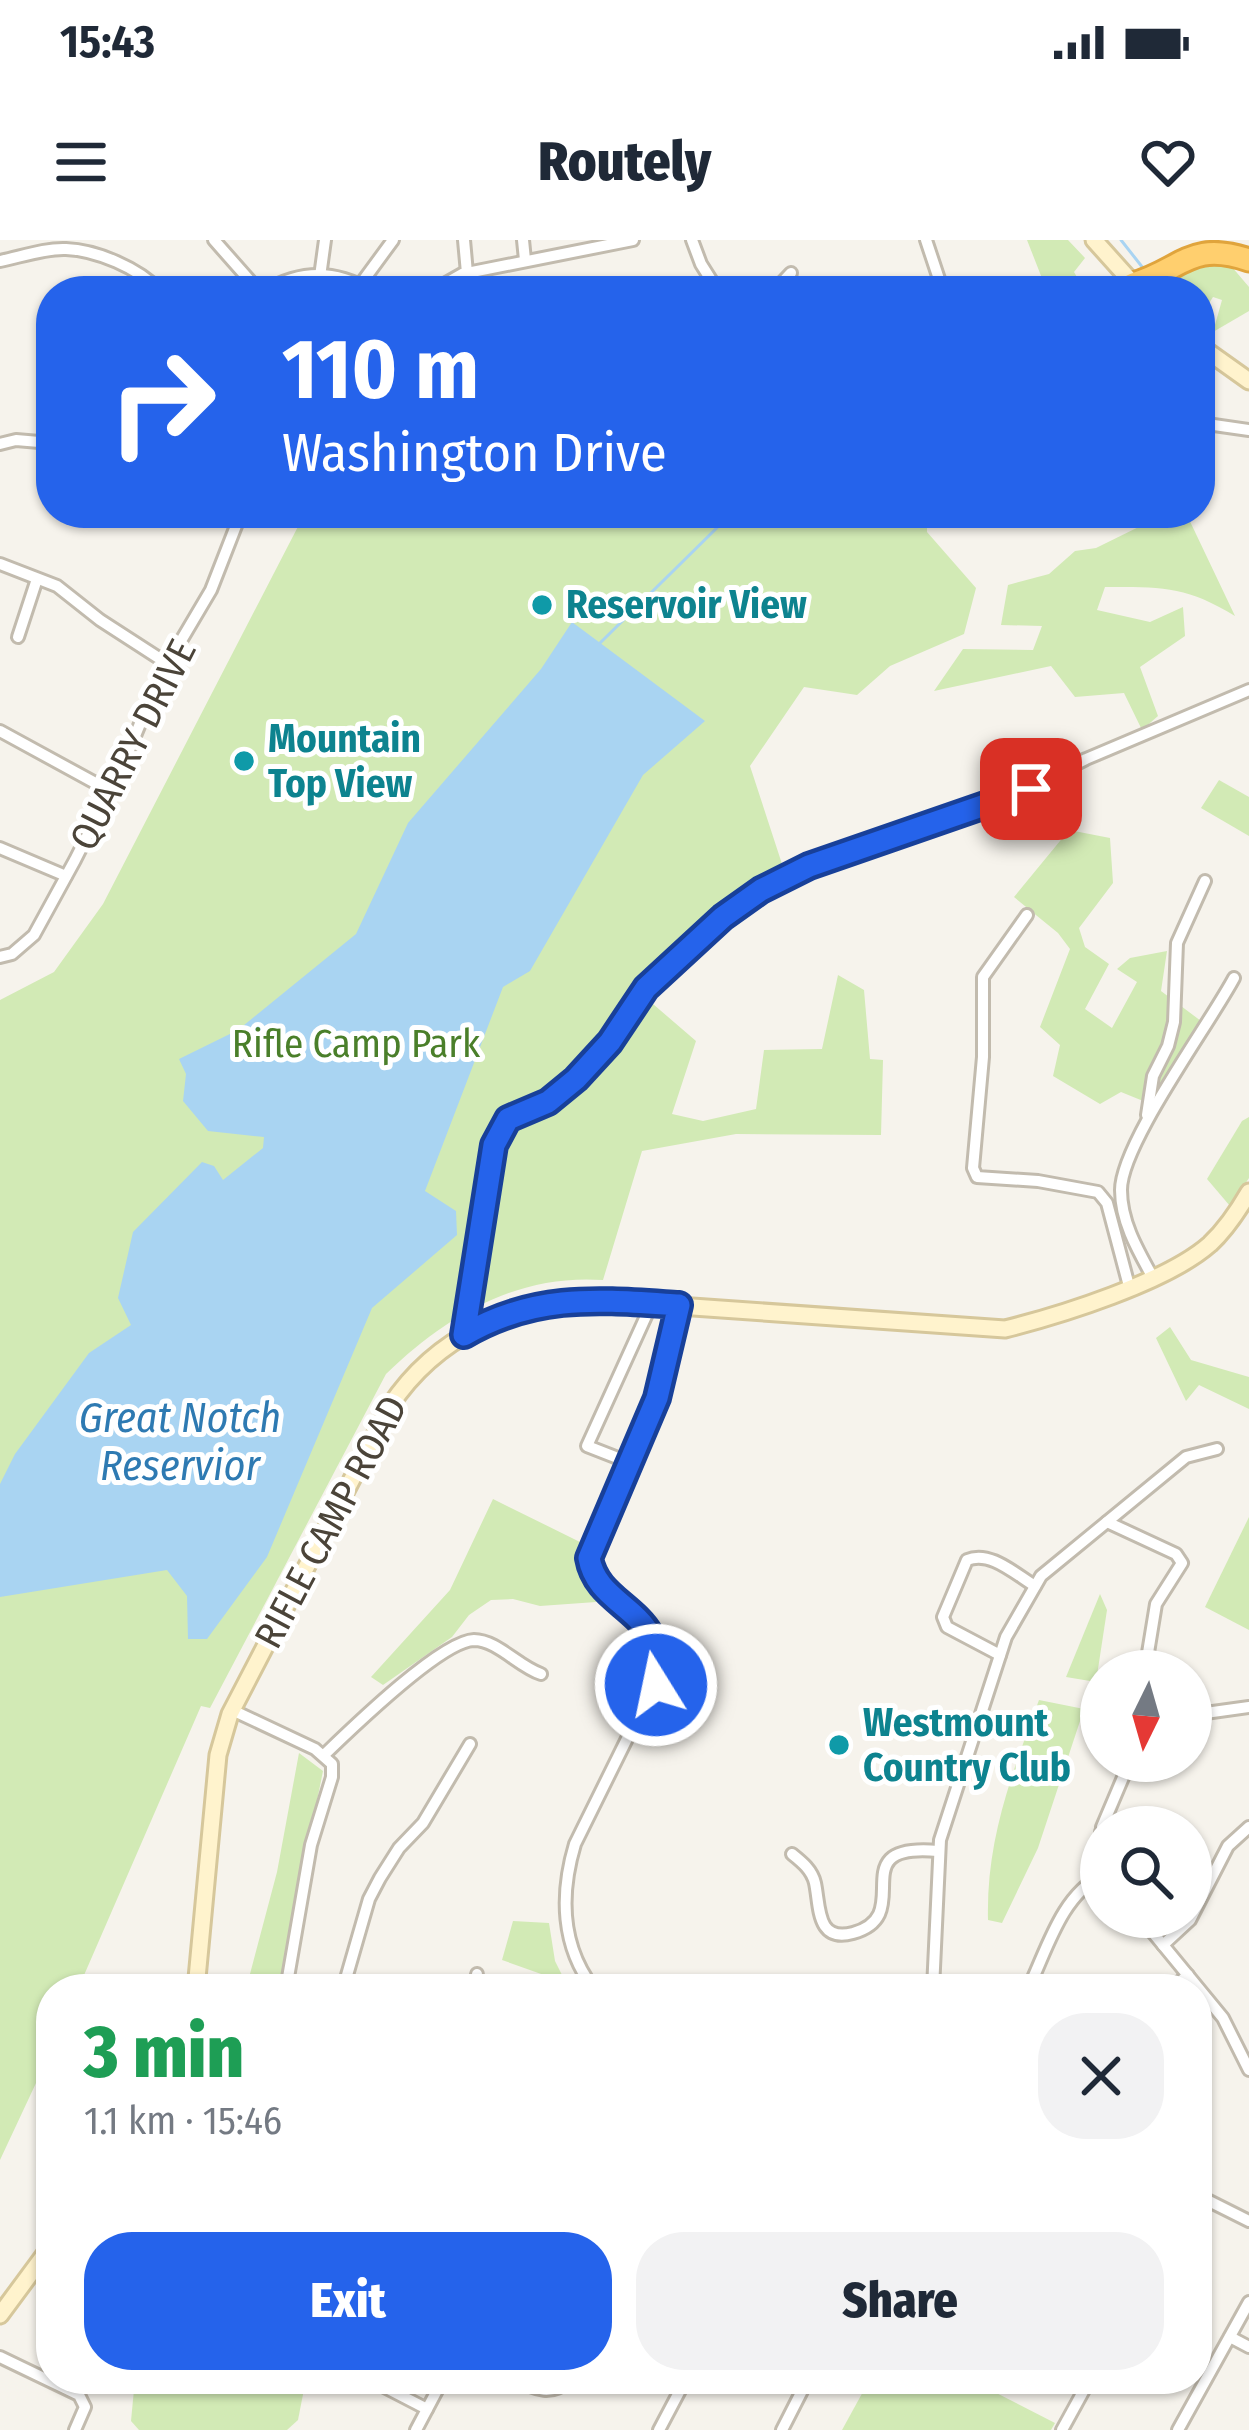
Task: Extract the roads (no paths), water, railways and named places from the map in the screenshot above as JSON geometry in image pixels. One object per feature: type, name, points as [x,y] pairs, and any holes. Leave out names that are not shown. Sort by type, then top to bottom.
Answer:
[{"type":"highway","points":[[1228,240],[1249,260]]},
{"type":"highway","points":[[1166,276],[1194,250],[1228,250],[1249,260]]},
{"type":"street","points":[[214,240],[248,276]]},
{"type":"street","points":[[318,274],[325,240]]},
{"type":"street","points":[[372,276],[393,240]]},
{"type":"street","points":[[464,240],[466,273]]},
{"type":"street","points":[[524,240],[525,260]]},
{"type":"street","points":[[460,276],[586,244],[633,240]]},
{"type":"street","points":[[692,240],[709,276]]},
{"type":"street","points":[[926,240],[938,276]]},
{"type":"street","points":[[1094,240],[1126,276]]},
{"type":"street","points":[[0,261],[63,248],[92,253],[139,276]]},
{"type":"street","points":[[788,276],[791,273]]},
{"type":"street","points":[[302,276],[332,276]]},
{"type":"street","points":[[1215,357],[1249,381]]},
{"type":"street","points":[[1215,425],[1249,430]]},
{"type":"street","points":[[0,444],[36,442]]},
{"type":"street","name":"QUARRY DRIVE","points":[[0,957],[12,954],[34,935],[110,791],[168,664],[211,590],[235,528]]},
{"type":"street","points":[[0,564],[57,586],[168,664]]},
{"type":"street","points":[[19,637],[38,579]]},
{"type":"street","points":[[464,1335],[485,1185],[502,1126],[515,1113],[548,1102],[576,1079],[610,1042],[646,988],[723,917],[785,876],[1009,798],[1249,690]]},
{"type":"street","points":[[0,731],[110,791]]},
{"type":"street","points":[[0,848],[66,876]]},
{"type":"street","points":[[1146,1124],[1153,1076],[1174,1022],[1177,943],[1204,881]]},
{"type":"street","points":[[1027,915],[983,977],[977,1177],[1038,1180],[1098,1192],[1152,1276]]},
{"type":"street","points":[[1129,1286],[1121,1228],[1123,1173],[1146,1124],[1234,978]]},
{"type":"street","name":"RIFLE CAMP ROAD","points":[[197,1974],[218,1755],[232,1710],[390,1406],[424,1364],[464,1335],[507,1313],[593,1300],[983,1330],[1047,1318],[1152,1276],[1208,1246],[1249,1192]]},
{"type":"street","points":[[628,1462],[586,1446],[652,1303]]},
{"type":"street","points":[[583,1974],[568,1932],[566,1872],[575,1844],[658,1676],[656,1652],[646,1627],[599,1583],[589,1565],[593,1545],[663,1380],[679,1305]]},
{"type":"street","points":[[936,1974],[938,1851],[1000,1655],[1035,1586],[1041,1576],[1186,1456],[1217,1449]]},
{"type":"street","points":[[1107,1522],[1175,1554],[1182,1563],[1156,1604],[1148,1650]]},
{"type":"street","points":[[1000,1655],[947,1627],[943,1617],[967,1560],[986,1557],[1035,1586]]},
{"type":"street","points":[[325,1755],[382,1697],[461,1643],[482,1641],[541,1674]]},
{"type":"street","points":[[1212,1712],[1249,1707]]},
{"type":"street","points":[[232,1710],[325,1755],[333,1772],[311,1845],[289,1974]]},
{"type":"street","points":[[351,1974],[374,1888],[430,1811],[470,1744]]},
{"type":"street","points":[[1163,1945],[1190,1920],[1228,1846],[1249,1828]]},
{"type":"street","points":[[792,1854],[815,1879],[822,1924],[843,1936],[869,1929],[878,1918],[886,1865],[895,1852],[906,1848],[938,1851]]},
{"type":"street","points":[[1035,1974],[1080,1889]]},
{"type":"street","points":[[1157,1938],[1186,1974]]},
{"type":"street","points":[[1212,2008],[1236,2039],[1249,2070]]},
{"type":"street","points":[[1236,2039],[1249,2033]]},
{"type":"street","points":[[1212,2202],[1249,2221]]},
{"type":"street","points":[[0,2315],[36,2266]]},
{"type":"street","points":[[1212,2370],[1249,2302]]},
{"type":"street","points":[[1230,2337],[1249,2347]]},
{"type":"street","points":[[0,2357],[36,2374]]},
{"type":"street","points":[[77,2394],[85,2407],[78,2425]]},
{"type":"street","points":[[398,2394],[427,2409]]},
{"type":"street","points":[[416,2430],[434,2394]]},
{"type":"street","points":[[659,2430],[678,2394]]},
{"type":"street","points":[[782,2430],[800,2394]]},
{"type":"street","points":[[1062,2430],[1082,2394]]},
{"type":"street","points":[[1180,2429],[1199,2394]]},
{"type":"water","name":"Great Notch Reservior","points":[[572,622],[705,721],[643,775],[530,971],[503,987],[425,1191],[456,1211],[457,1235],[372,1308],[267,1557],[207,1639],[188,1639],[187,1596],[167,1570],[0,1597],[0,1484],[15,1454],[89,1353],[131,1325],[118,1298],[133,1232],[202,1162],[214,1166],[223,1180],[263,1148],[264,1137],[208,1131],[183,1101],[186,1074],[179,1059],[238,1030],[356,934],[408,823],[541,669]]},
{"type":"waterway","points":[[1121,240],[1143,268]]},
{"type":"waterway","points":[[600,643],[717,528]]},
{"type":"place","name":"Reservoir View","points":[[542,605]]},
{"type":"place","name":"Mountain Top View","points":[[244,761]]},
{"type":"place","name":"Westmount Country Club","points":[[839,1745]]},
{"type":"park label","name":"Rifle Camp Park","points":[[356,1044]]}]
